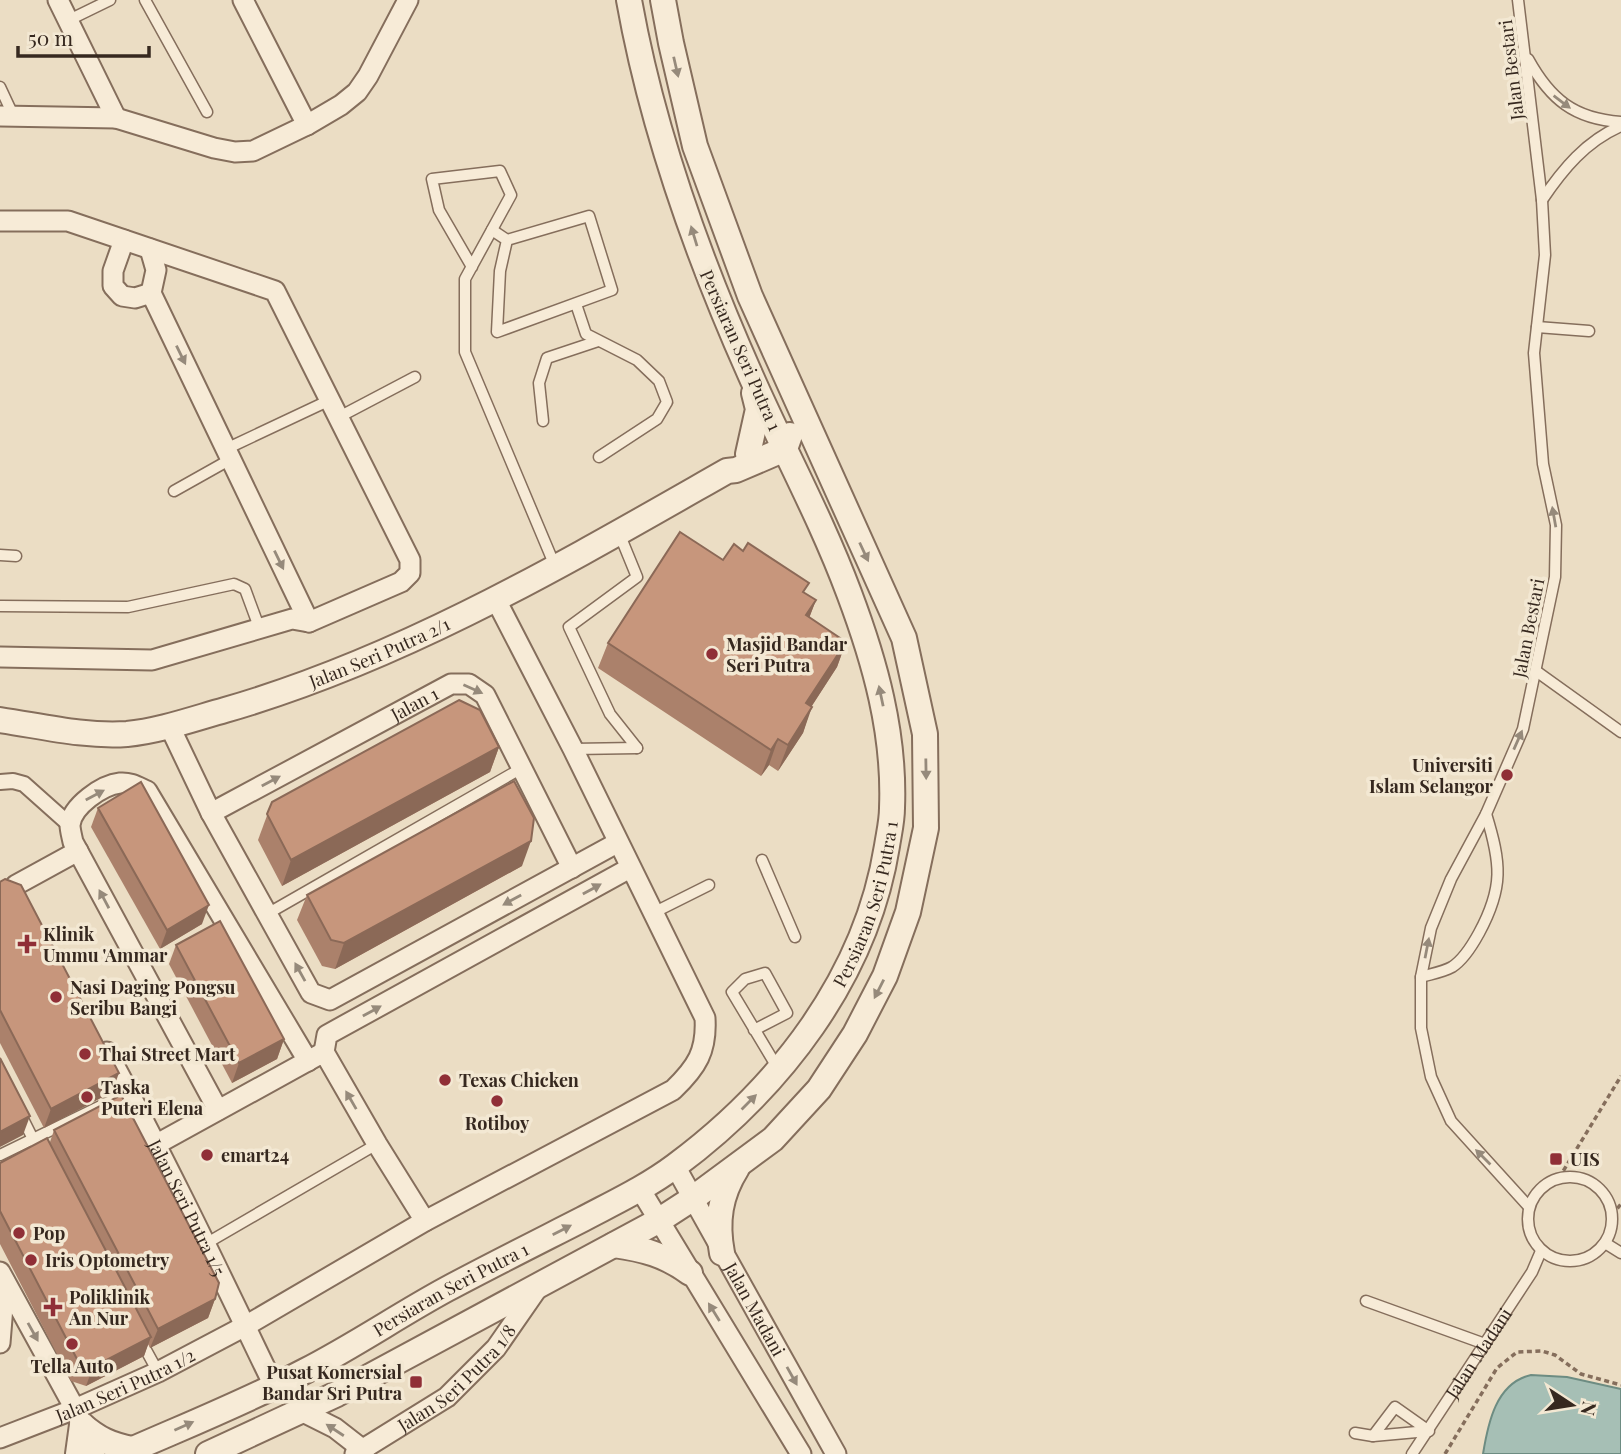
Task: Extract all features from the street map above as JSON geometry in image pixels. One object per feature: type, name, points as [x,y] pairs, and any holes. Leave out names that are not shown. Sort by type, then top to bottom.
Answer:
[{"type":"street","points":[[58,0],[116,118]]},
{"type":"street","points":[[243,0],[307,125]]},
{"type":"street","points":[[7,116],[116,118],[235,152],[253,151],[307,125],[357,92],[369,76],[408,0]]},
{"type":"street","name":"Persiaran Seri Putra 1","points":[[127,1452],[309,1369],[441,1292],[640,1189],[675,1166],[742,1109],[803,1042],[838,985],[863,934],[882,876],[893,811],[890,739],[875,667],[848,590],[815,511],[785,441],[750,375],[701,257],[646,77],[629,0]]},
{"type":"street","name":"Persiaran Seri Putra 1","points":[[208,1454],[337,1394],[658,1221],[773,1139],[819,1088],[855,1034],[885,976],[908,912],[926,828],[925,734],[904,638],[750,296],[695,145],[663,0]]},
{"type":"street","points":[[0,221],[68,221],[275,290],[410,560],[410,573],[401,582],[309,622],[292,619],[152,660],[0,657]]},
{"type":"street","points":[[124,240],[113,271],[113,286],[122,296],[135,298],[151,293]]},
{"type":"street","points":[[150,248],[156,271],[151,293],[309,622]]},
{"type":"street","points":[[750,296],[756,332],[788,412],[785,441],[802,445],[811,454],[835,507],[851,525]]},
{"type":"street","points":[[750,375],[758,409],[750,459],[776,472],[815,511]]},
{"type":"street","name":"Jalan Seri Putra 2/1","points":[[0,720],[95,734],[128,734],[273,696],[325,676],[495,598],[619,532],[727,471],[731,465],[750,459],[785,441]]},
{"type":"street","name":"Jalan Seri Putra 1/2","points":[[0,1438],[78,1417],[158,1371],[247,1325],[425,1221],[673,1090],[688,1076],[700,1057],[706,1036],[705,1018],[573,749],[495,598]]},
{"type":"street","name":"Jalan 1","points":[[211,813],[451,684],[469,684],[485,695],[572,868]]},
{"type":"street","points":[[169,725],[211,813],[311,993],[330,1000],[617,843]]},
{"type":"street","points":[[0,782],[24,784],[70,825],[78,851],[218,1110]]},
{"type":"street","points":[[70,825],[75,810],[86,799],[118,783],[134,784],[147,791],[316,1057],[377,1144],[425,1221]]},
{"type":"street","points":[[13,887],[78,851]]},
{"type":"street","points":[[157,1144],[316,1057],[327,1035],[630,868]]},
{"type":"street","name":"Jalan Seri Putra 1/5","points":[[96,1031],[157,1144],[247,1325],[274,1386]]},
{"type":"street","points":[[722,1253],[718,1229],[719,1213],[730,1180],[739,1164]]},
{"type":"street","name":"Jalan Madani","points":[[675,1166],[836,1454]]},
{"type":"street","name":"Jalan Madani","points":[[640,1189],[801,1454]]},
{"type":"street","points":[[614,1245],[655,1253],[673,1260],[690,1273]]},
{"type":"street","points":[[0,1343],[2,1277]]},
{"type":"street","points":[[2,1277],[78,1417],[95,1454]]},
{"type":"street","name":"Jalan Seri Putra 1/8","points":[[360,1452],[447,1397],[496,1348],[540,1285]]},
{"type":"street","points":[[259,1355],[285,1368],[309,1369]]},
{"type":"street","points":[[274,1386],[307,1395],[337,1394]]},
{"type":"street","points":[[301,1411],[335,1428],[360,1452]]},
{"type":"street","points":[[78,1417],[95,1437],[127,1452]]},
{"type":"street","points":[[78,1417],[78,1454]]},
{"type":"lane","points":[[69,20],[110,0]]},
{"type":"lane","points":[[145,0],[207,113]]},
{"type":"lane","name":"Jalan Bestari","points":[[1518,0],[1542,200],[1545,255],[1534,353],[1543,464],[1556,525],[1555,577],[1523,729],[1486,814],[1451,879],[1431,928],[1421,977],[1422,1028],[1431,1077],[1451,1121],[1529,1207]]},
{"type":"lane","points":[[1524,52],[1549,91],[1563,105],[1602,121],[1621,124]]},
{"type":"lane","points":[[0,87],[7,116]]},
{"type":"lane","points":[[1542,200],[1563,169],[1606,132],[1621,124]]},
{"type":"lane","points":[[472,267],[439,211],[432,179],[500,170],[510,195],[466,279],[465,352],[555,566]]},
{"type":"lane","points":[[589,216],[612,290],[497,332],[500,271],[507,240],[589,216]]},
{"type":"lane","points":[[492,230],[507,240]]},
{"type":"lane","points":[[576,304],[586,334],[637,360],[659,381],[667,402],[657,419],[598,457]]},
{"type":"lane","points":[[1537,327],[1589,331]]},
{"type":"lane","points":[[543,421],[539,383],[547,358],[598,341]]},
{"type":"lane","points":[[174,491],[228,454],[415,377]]},
{"type":"lane","points":[[573,749],[637,748],[610,714],[569,627],[637,577],[619,532]]},
{"type":"lane","points":[[0,555],[16,556]]},
{"type":"lane","points":[[0,606],[128,607],[234,584],[245,589],[259,627]]},
{"type":"lane","points":[[1536,671],[1621,732]]},
{"type":"lane","points":[[267,914],[522,768]]},
{"type":"lane","points":[[1421,977],[1453,966],[1472,945],[1490,911],[1498,879],[1497,853],[1486,814]]},
{"type":"lane","points":[[762,860],[795,937]]},
{"type":"lane","points":[[653,913],[709,885]]},
{"type":"lane","points":[[754,1030],[787,1013],[765,973],[745,979],[732,992],[754,1030],[779,1071]]},
{"type":"lane","points":[[0,1155],[129,1092]]},
{"type":"lane","points":[[16,1106],[46,1163]]},
{"type":"lane","points":[[206,1243],[377,1144]]},
{"type":"lane","points":[[1559,1178],[1588,1180],[1600,1189],[1608,1201],[1612,1215],[1611,1230],[1605,1243],[1595,1254],[1582,1260],[1567,1262],[1553,1259],[1541,1251],[1529,1231],[1529,1207],[1535,1194],[1546,1184],[1559,1178]]},
{"type":"lane","points":[[1605,1243],[1621,1253]]},
{"type":"lane","name":"Jalan Madani","points":[[1412,1454],[1532,1272],[1541,1251]]},
{"type":"lane","points":[[1366,1301],[1485,1344]]},
{"type":"lane","points":[[138,1335],[158,1371]]},
{"type":"lane","points":[[1373,1436],[1395,1408],[1429,1431]]},
{"type":"lane","points":[[1355,1433],[1373,1436],[1429,1431]]},
{"type":"path","points":[[1559,1178],[1621,1076]]},
{"type":"path","points":[[1612,1215],[1621,1204]]},
{"type":"path","points":[[1445,1454],[1497,1368],[1517,1352],[1555,1355],[1581,1374],[1621,1385]]},
{"type":"shaded area","points":[[1531,1375],[1567,1377],[1621,1389],[1621,1454],[1483,1454],[1491,1417],[1502,1395],[1519,1379]]},
{"type":"building","name":"Masjid Bandar Seri Putra","points":[[680,532],[723,560],[734,544],[743,551],[748,543],[809,583],[803,592],[816,600],[806,615],[846,642],[806,703],[812,707],[788,745],[778,739],[771,750],[608,643]]},
{"type":"building","points":[[459,700],[480,710],[499,747],[291,860],[267,814],[272,802]]},
{"type":"building","points":[[514,781],[534,818],[531,841],[344,943],[331,940],[307,895]]},
{"type":"building","points":[[141,782],[209,905],[167,930],[98,808]]},
{"type":"building","points":[[5,879],[21,885],[119,1073],[51,1109],[0,1010],[0,882]]},
{"type":"building","points":[[220,921],[284,1039],[239,1063],[176,945]]},
{"type":"building","points":[[0,1058],[30,1116],[0,1132]]},
{"type":"building","points":[[121,1095],[219,1283],[215,1299],[158,1329],[54,1130]]},
{"type":"building","points":[[47,1138],[151,1337],[93,1367],[78,1361],[0,1211],[0,1163]]},
{"type":"place","name":"Masjid Bandar Seri Putra","points":[[712,654]]},
{"type":"place","name":"Universiti Islam Selangor","points":[[1507,775]]},
{"type":"place","name":"Klinik Ummu 'Ammar","points":[[27,944]]},
{"type":"place","name":"Nasi Daging Pongsu Seribu Bangi","points":[[56,997]]},
{"type":"place","name":"Thai Street Mart","points":[[85,1054]]},
{"type":"place","name":"Texas Chicken","points":[[445,1080]]},
{"type":"place","name":"Taska Puteri Elena","points":[[87,1097]]},
{"type":"place","name":"Rotiboy","points":[[497,1101]]},
{"type":"place","name":"emart24","points":[[207,1155]]},
{"type":"place","name":"UIS","points":[[1556,1159]]},
{"type":"place","name":"Pop","points":[[19,1233]]},
{"type":"place","name":"Iris Optometry","points":[[31,1260]]},
{"type":"place","name":"Poliklinik An Nur","points":[[53,1307]]},
{"type":"place","name":"Tella Auto","points":[[72,1344]]},
{"type":"place","name":"Pusat Komersial Bandar Sri Putra","points":[[416,1382]]}]
